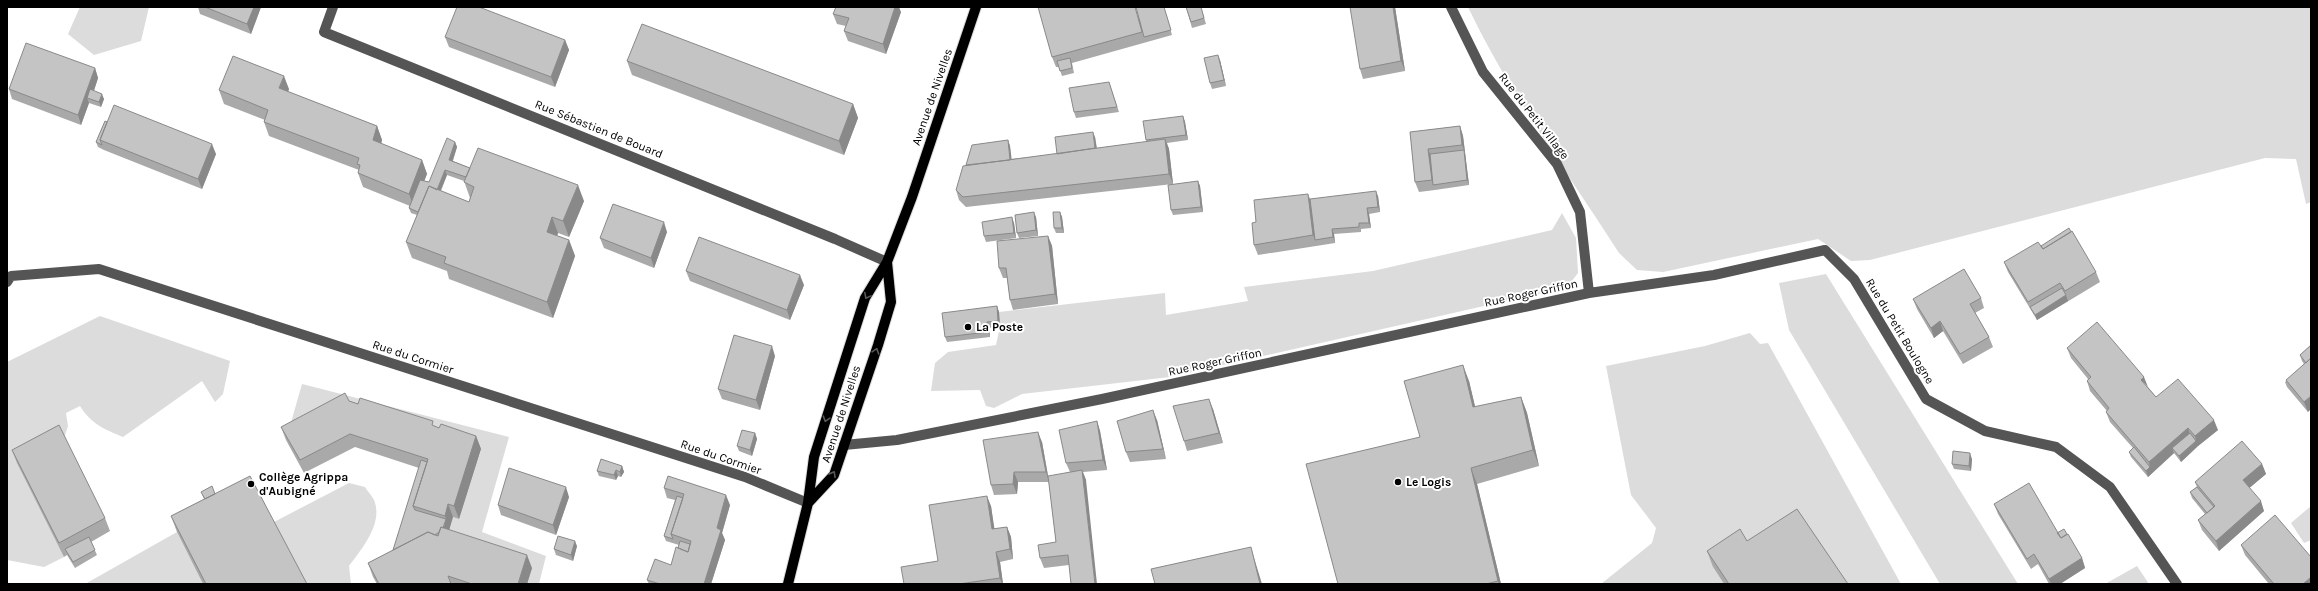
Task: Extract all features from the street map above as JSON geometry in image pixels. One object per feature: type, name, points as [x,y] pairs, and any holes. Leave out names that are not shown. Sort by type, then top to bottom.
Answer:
[{"type":"main road","name":"Avenue de Nivelles","points":[[808,503],[814,457],[865,298],[887,262],[912,197],[976,7]]},
{"type":"main road","name":"Avenue de Nivelles","points":[[808,503],[834,475],[891,302],[887,262]]},
{"type":"main road","points":[[788,584],[808,503]]},
{"type":"street","name":"Rue Sébastien de Bouard","points":[[333,7],[324,32],[835,239],[887,262]]},
{"type":"street","name":"Rue du Petit Village","points":[[1451,7],[1483,72],[1557,164],[1580,212],[1589,294]]},
{"type":"street","name":"Rue du Petit Boulogne","points":[[1589,294],[1714,275],[1825,250],[1854,279],[1926,399],[1985,431],[2056,447],[2110,487],[2177,584]]},
{"type":"street","name":"Rue du Cormier","points":[[9,279],[99,269],[745,477],[808,503]]},
{"type":"street","name":"Rue Roger Griffon","points":[[844,444],[897,440],[1102,400],[1589,294]]},
{"type":"shaded area","points":[[80,7],[149,7],[141,41],[94,55],[68,34]]},
{"type":"shaded area","points":[[1468,7],[2311,7],[2311,202],[2306,204],[2296,159],[2265,158],[1870,260],[1851,261],[1818,239],[1663,272],[1637,270],[1619,253],[1539,132],[1484,39]]},
{"type":"shaded area","points":[[1562,213],[1576,238],[1578,273],[1565,290],[1537,294],[1170,377],[1022,394],[994,408],[986,406],[980,390],[931,391],[935,363],[948,352],[996,345],[1000,326],[999,312],[1165,293],[1166,315],[1248,301],[1244,287],[1373,271],[1552,230]]},
{"type":"shaded area","points":[[1826,274],[2018,584],[1940,584],[1789,330],[1779,283]]},
{"type":"shaded area","points":[[100,316],[230,361],[223,394],[215,402],[202,381],[123,437],[93,422],[80,406],[66,413],[68,426],[64,438],[64,557],[44,567],[7,560],[7,362]]},
{"type":"shaded area","points":[[1750,333],[1760,344],[1768,343],[1901,584],[1843,584],[1745,545],[1713,567],[1724,584],[1601,584],[1652,543],[1656,528],[1631,495],[1606,366],[1705,346]]},
{"type":"shaded area","points":[[302,384],[509,437],[482,532],[546,556],[539,584],[527,584],[446,541],[453,517],[459,519],[481,450],[286,440]]},
{"type":"shaded area","points":[[349,483],[365,487],[374,501],[376,511],[376,520],[369,537],[349,566],[351,584],[304,584],[272,523]]},
{"type":"shaded area","points":[[2311,506],[2311,540],[2304,543],[2291,523]]},
{"type":"shaded area","points":[[177,532],[203,584],[85,584]]},
{"type":"shaded area","points":[[2137,566],[2149,584],[2105,584]]},
{"type":"building","points":[[205,7],[254,7],[247,24]]},
{"type":"building","points":[[457,7],[479,7],[565,40],[551,77],[445,37]]},
{"type":"building","points":[[836,7],[895,7],[883,44],[844,31],[849,18],[833,14]]},
{"type":"building","points":[[1038,7],[1135,7],[1142,32],[1052,57]]},
{"type":"building","points":[[1136,7],[1164,7],[1171,30],[1144,37]]},
{"type":"building","points":[[1186,7],[1201,7],[1204,18],[1191,22]]},
{"type":"building","points":[[1350,7],[1393,7],[1401,61],[1360,69]]},
{"type":"building","points":[[642,24],[853,104],[839,141],[627,61]]},
{"type":"building","points":[[26,43],[95,68],[78,115],[9,89]]},
{"type":"building","points":[[1218,55],[1224,80],[1210,83],[1204,58]]},
{"type":"building","points":[[233,56],[284,76],[279,88],[377,126],[373,140],[422,160],[409,194],[358,173],[360,165],[357,164],[359,158],[264,122],[268,110],[219,90]]},
{"type":"building","points":[[1070,58],[1072,68],[1060,71],[1057,61]]},
{"type":"building","points":[[1109,82],[1117,107],[1074,112],[1069,88]]},
{"type":"building","points":[[90,89],[102,94],[99,102],[87,98]]},
{"type":"building","points":[[114,105],[212,144],[198,179],[100,140]]},
{"type":"building","points":[[1183,116],[1186,135],[1146,140],[1143,121]]},
{"type":"building","points":[[105,121],[107,122],[100,140],[102,145],[96,142]]},
{"type":"building","points":[[1460,126],[1462,145],[1428,149],[1432,180],[1415,182],[1410,132]]},
{"type":"building","points":[[1093,132],[1095,148],[1057,154],[1055,137]]},
{"type":"building","points":[[447,138],[455,142],[449,160],[470,168],[466,177],[445,170],[437,190],[429,186],[418,212],[409,208],[420,180],[429,182]]},
{"type":"building","points":[[1165,139],[1169,174],[963,197],[956,190],[963,166]]},
{"type":"building","points":[[1008,140],[1010,160],[966,165],[972,145]]},
{"type":"building","points":[[478,148],[578,185],[563,221],[552,217],[547,232],[569,240],[547,302],[444,263],[446,257],[406,242],[429,186],[469,202],[474,187],[464,182]]},
{"type":"building","points":[[1464,150],[1467,180],[1433,185],[1430,154]]},
{"type":"building","points":[[1198,181],[1201,207],[1171,210],[1168,185]]},
{"type":"building","points":[[1376,191],[1378,207],[1367,208],[1369,223],[1359,223],[1359,227],[1332,229],[1333,237],[1315,240],[1310,199]]},
{"type":"building","points":[[1308,194],[1313,235],[1254,245],[1252,223],[1256,222],[1254,200]]},
{"type":"building","points":[[613,204],[664,222],[651,258],[600,238]]},
{"type":"building","points":[[1034,212],[1036,230],[1017,233],[1015,215]]},
{"type":"building","points":[[1053,212],[1060,212],[1062,228],[1054,228]]},
{"type":"building","points":[[1012,217],[1014,233],[984,236],[982,222]]},
{"type":"building","points":[[2069,228],[2071,232],[2043,249],[2041,246]]},
{"type":"building","points":[[2072,231],[2096,272],[2065,291],[2060,283],[2028,302],[2004,262],[2038,242],[2043,249]]},
{"type":"building","points":[[1048,236],[1055,294],[1010,300],[1006,268],[999,268],[997,241]]},
{"type":"building","points":[[699,237],[800,275],[787,310],[686,271]]},
{"type":"building","points":[[1964,269],[1981,298],[1970,304],[1989,337],[1960,354],[1940,321],[1931,328],[1913,299]]},
{"type":"building","points":[[2062,288],[2066,295],[2035,315],[2030,307]]},
{"type":"building","points":[[997,306],[998,321],[987,322],[988,332],[945,337],[942,313]]},
{"type":"building","points":[[2097,322],[2144,377],[2141,380],[2156,397],[2178,379],[2214,420],[2195,436],[2188,428],[2149,462],[2106,412],[2109,408],[2087,381],[2091,377],[2067,348]]},
{"type":"building","points":[[734,335],[772,346],[756,400],[718,389]]},
{"type":"building","points":[[2311,345],[2311,358],[2306,363],[2300,355]]},
{"type":"building","points":[[2311,358],[2311,396],[2304,402],[2286,380]]},
{"type":"building","name":"Le Logis","points":[[1463,365],[1473,407],[1521,397],[1533,450],[1471,468],[1498,581],[1486,584],[1338,584],[1306,464],[1420,437],[1404,381]]},
{"type":"building","points":[[345,393],[349,401],[358,404],[360,398],[433,421],[432,425],[439,428],[441,424],[476,436],[454,506],[448,504],[445,516],[413,506],[428,459],[350,434],[300,460],[281,427]]},
{"type":"building","points":[[1209,399],[1219,433],[1184,441],[1173,406]]},
{"type":"building","points":[[1153,410],[1163,449],[1126,452],[1117,421]]},
{"type":"building","points":[[1097,421],[1103,460],[1066,463],[1059,430]]},
{"type":"building","points":[[59,425],[105,518],[59,543],[12,450]]},
{"type":"building","points":[[742,430],[755,433],[750,450],[737,446]]},
{"type":"building","points":[[1038,432],[1046,472],[1014,472],[1013,484],[991,485],[983,440]]},
{"type":"building","points":[[2190,433],[2196,441],[2179,456],[2172,448]]},
{"type":"building","points":[[2242,441],[2262,464],[2243,480],[2261,501],[2216,541],[2198,520],[2215,506],[2195,482]]},
{"type":"building","points":[[2134,447],[2150,467],[2146,471],[2129,452]]},
{"type":"building","points":[[1953,451],[1970,453],[1969,466],[1952,464]]},
{"type":"building","points":[[601,459],[622,466],[620,472],[616,470],[614,475],[597,471]]},
{"type":"building","points":[[421,460],[427,462],[413,506],[415,510],[446,519],[443,528],[441,527],[439,532],[435,535],[428,532],[393,550]]},
{"type":"building","points":[[509,468],[566,487],[553,525],[498,505]]},
{"type":"building","points":[[1082,470],[1095,584],[1071,584],[1068,555],[1040,558],[1038,545],[1056,542],[1048,476]]},
{"type":"building","points":[[250,476],[307,584],[206,584],[171,516]]},
{"type":"building","points":[[668,476],[726,495],[717,528],[721,530],[704,584],[660,584],[647,580],[655,559],[671,565],[676,547],[688,552],[691,541],[671,534],[684,494],[664,488]]},
{"type":"building","points":[[2029,483],[2061,538],[2068,534],[2082,558],[2049,579],[2034,554],[2027,559],[1994,504]]},
{"type":"building","points":[[212,486],[215,494],[205,499],[201,492]]},
{"type":"building","points":[[2197,487],[2214,507],[2207,513],[2190,492]]},
{"type":"building","points":[[677,496],[683,498],[671,534],[673,539],[664,536]]},
{"type":"building","points":[[987,496],[992,529],[1007,527],[1010,549],[996,552],[1000,578],[959,584],[904,584],[901,567],[938,561],[929,505]]},
{"type":"building","points":[[1797,509],[1848,584],[1729,584],[1707,551],[1740,529],[1747,541]]},
{"type":"building","points":[[2275,515],[2311,557],[2311,577],[2303,584],[2274,584],[2241,545]]},
{"type":"building","points":[[441,527],[527,555],[518,584],[472,584],[448,576],[451,584],[379,584],[368,563],[428,532],[438,536]]},
{"type":"building","points":[[2064,529],[2067,534],[2061,538],[2057,533]]},
{"type":"building","points":[[558,536],[575,541],[571,555],[554,549]]},
{"type":"building","points":[[89,537],[95,550],[73,562],[65,549]]},
{"type":"building","points":[[680,541],[690,544],[688,552],[678,548]]},
{"type":"building","points":[[1251,547],[1260,584],[1155,584],[1151,569]]},
{"type":"place","name":"La Poste","points":[[968,327]]},
{"type":"place","name":"Le Logis","points":[[1398,482]]},
{"type":"place","name":"Collège Agrippa d'Aubigné","points":[[251,484]]}]
